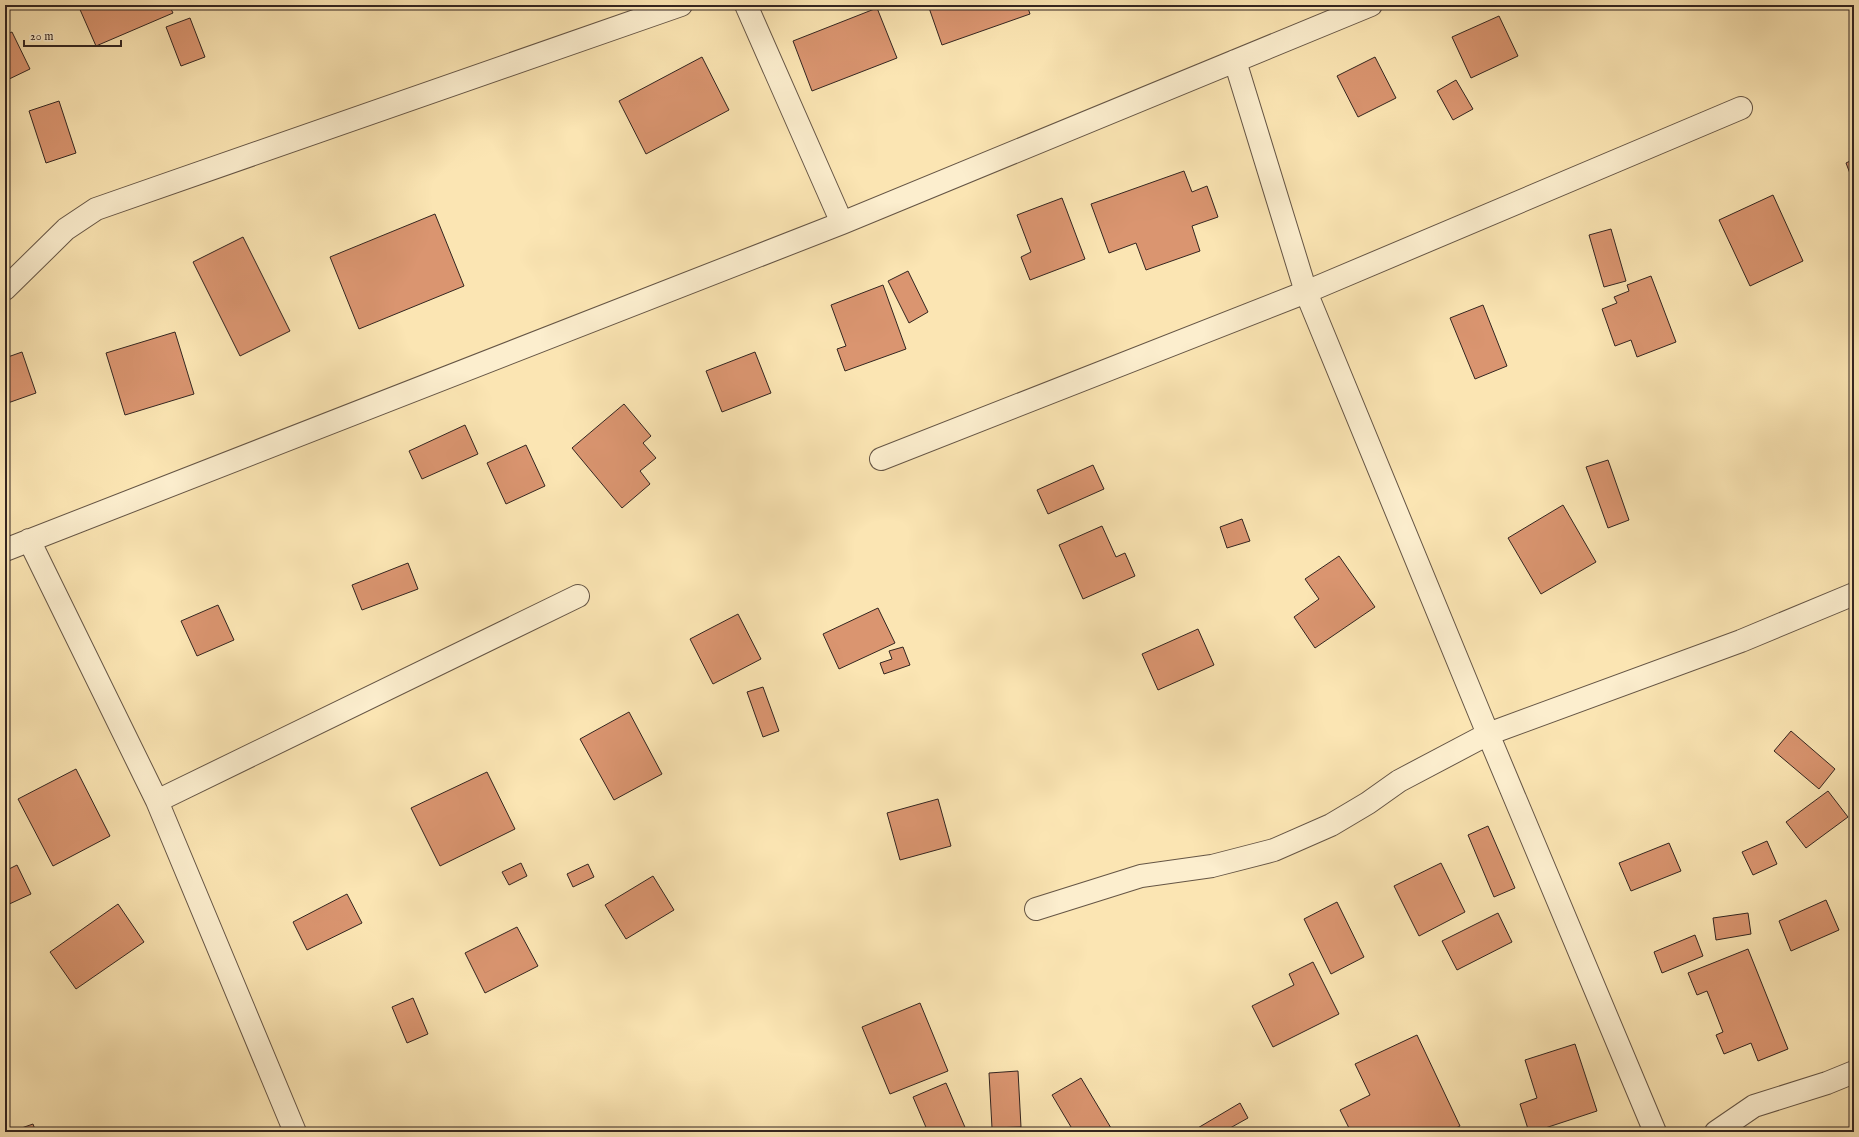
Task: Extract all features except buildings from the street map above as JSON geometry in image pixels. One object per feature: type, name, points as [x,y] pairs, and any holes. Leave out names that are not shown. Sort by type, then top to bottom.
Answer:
[{"type":"street","points":[[5,289],[66,229],[96,209],[681,5]]},
{"type":"street","points":[[746,5],[842,223]]},
{"type":"street","points":[[5,550],[842,223],[1371,5]]},
{"type":"street","points":[[1235,61],[1306,292],[1488,734],[1655,1132]]},
{"type":"street","points":[[881,460],[1306,292],[1741,108]]},
{"type":"street","points":[[29,540],[157,801],[295,1132]]},
{"type":"street","points":[[1036,909],[1141,876],[1212,866],[1274,850],[1331,825],[1368,803],[1399,780],[1488,734],[1741,641],[1854,594]]},
{"type":"street","points":[[157,801],[578,596]]},
{"type":"street","points":[[1716,1132],[1754,1106],[1827,1083],[1854,1072]]}]
